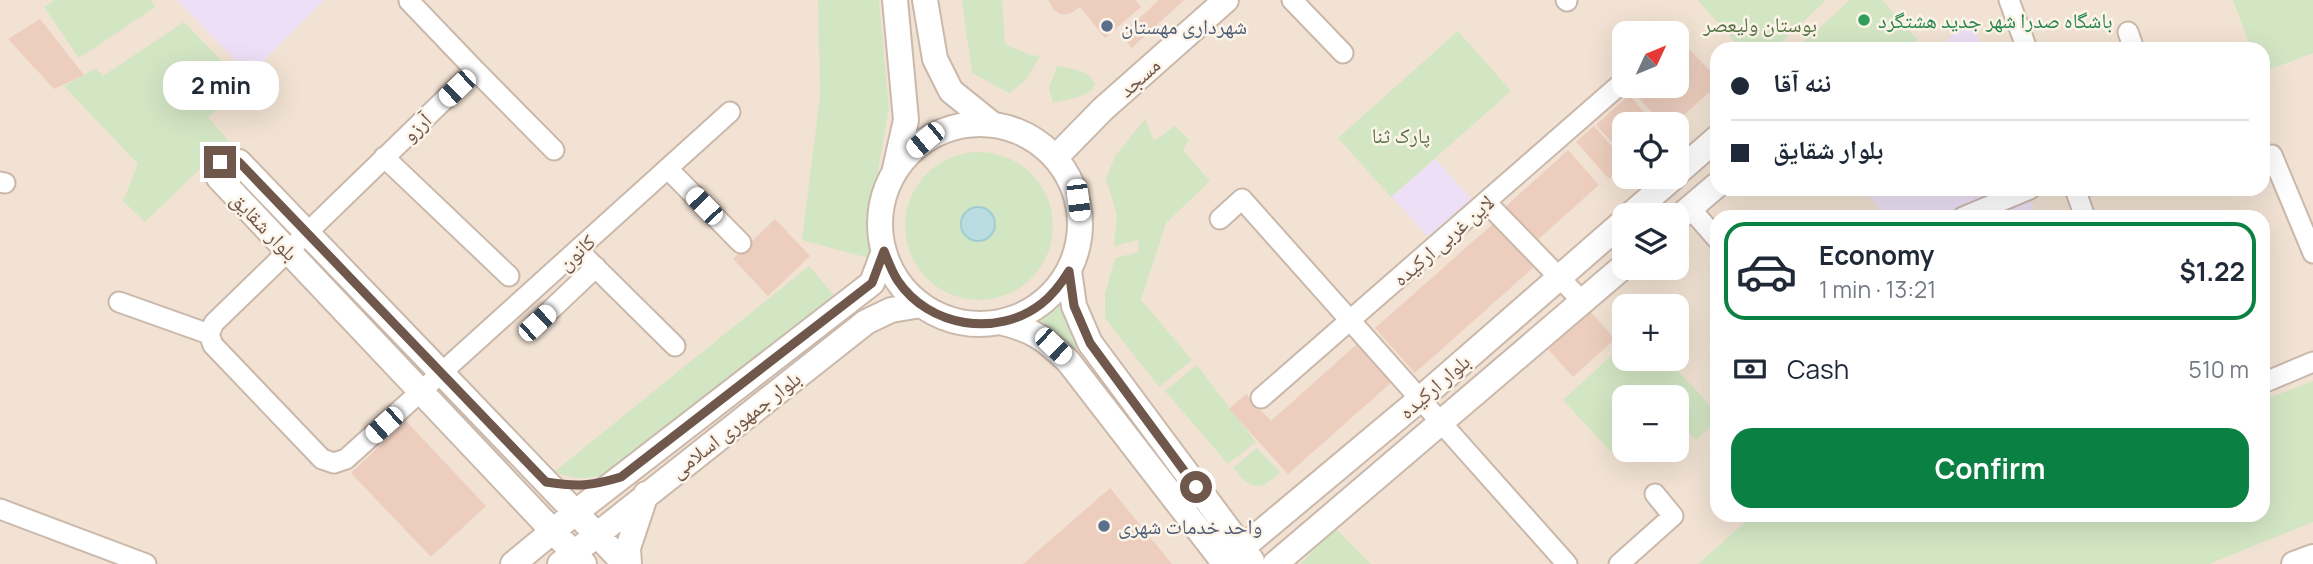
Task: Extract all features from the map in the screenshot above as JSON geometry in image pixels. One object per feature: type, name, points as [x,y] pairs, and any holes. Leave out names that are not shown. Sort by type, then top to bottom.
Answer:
[{"type":"street","points":[[894,173],[906,120],[895,0]]},
{"type":"street","points":[[925,0],[935,59],[951,91],[992,124]]},
{"type":"street","name":"مسجد","points":[[1055,158],[1103,109],[1226,0]]},
{"type":"street","points":[[1292,0],[1343,53]]},
{"type":"street","points":[[2009,0],[2024,42]]},
{"type":"street","points":[[409,1],[554,150]]},
{"type":"street","name":"آرزو","points":[[212,329],[306,232],[475,70]]},
{"type":"street","name":"لاین غربی ارکیده","points":[[1261,398],[1612,92]]},
{"type":"street","name":"کانون","points":[[212,329],[213,345],[322,459],[334,463],[346,459],[730,112]]},
{"type":"street","points":[[969,124],[992,124],[1015,130],[1037,141],[1055,158],[1069,178],[1078,200],[1081,224],[1078,248],[1069,271],[1057,290],[1040,305],[1021,316],[1000,322],[959,322],[921,305],[898,281],[884,251],[880,232],[881,211],[885,192],[894,173],[908,155],[925,140],[946,130],[969,124]]},
{"type":"street","points":[[1689,163],[1710,144]]},
{"type":"street","points":[[2272,155],[2313,253]]},
{"type":"street","points":[[384,157],[509,276]]},
{"type":"street","name":"بلوار شقایق","points":[[573,560],[554,531],[525,501],[431,383],[306,232],[239,162],[220,162],[219,177],[288,250],[431,383],[546,482],[627,564]]},
{"type":"street","points":[[668,169],[741,243]]},
{"type":"street","points":[[1644,203],[1659,189]]},
{"type":"street","points":[[1689,209],[1710,191]]},
{"type":"street","points":[[1980,210],[2013,196]]},
{"type":"street","points":[[1220,219],[1242,199],[1567,564]]},
{"type":"street","points":[[1486,202],[1583,302]]},
{"type":"street","points":[[1689,218],[1710,234]]},
{"type":"street","name":"بلوار ارکیده","points":[[1240,560],[1612,232]]},
{"type":"street","points":[[578,250],[676,346]]},
{"type":"street","name":"بلوار جمهوری اسلامی","points":[[512,564],[872,283],[884,251]]},
{"type":"street","points":[[537,323],[596,267]]},
{"type":"street","points":[[1069,271],[1074,306],[1090,343],[1240,560]]},
{"type":"street","name":"بلوار ارکیده","points":[[1275,564],[1612,277]]},
{"type":"street","points":[[119,302],[212,329]]},
{"type":"street","name":"بلوار جمهوری اسلامی","points":[[573,560],[597,534],[647,493],[866,321],[891,310],[921,305]]},
{"type":"street","points":[[1000,322],[1027,328],[1053,346],[1240,560]]},
{"type":"street","points":[[2270,380],[2313,362]]},
{"type":"street","points":[[546,482],[592,486],[621,477]]},
{"type":"street","points":[[627,564],[628,548],[647,493]]},
{"type":"street","points":[[1619,564],[1673,516],[1655,494]]},
{"type":"street","points":[[512,564],[527,524],[525,501]]},
{"type":"street","points":[[0,509],[146,564]]},
{"type":"street","points":[[2294,564],[2313,557]]},
{"type":"shaded area","points":[[0,0],[2313,0],[2313,564],[0,564]]},
{"type":"shaded area","points":[[177,0],[324,0],[249,75]]},
{"type":"shaded area","points":[[1970,17],[1980,42],[1946,42]]},
{"type":"shaded area","points":[[1435,159],[1471,199],[1428,237],[1392,197]]},
{"type":"shaded area","points":[[1868,196],[2002,196],[1964,210],[1882,210]]},
{"type":"shaded area","points":[[2030,198],[2034,210],[1998,210]]},
{"type":"green space","points":[[55,0],[151,0],[155,7],[79,58],[44,7]]},
{"type":"green space","points":[[818,0],[879,0],[889,108],[873,200],[872,259],[802,240],[820,97]]},
{"type":"green space","points":[[962,0],[1002,0],[1005,44],[1030,55],[1040,56],[1025,81],[1009,93],[972,73]]},
{"type":"green space","name":"بوستان ولیعصر","points":[[1698,0],[1826,0],[1781,42],[1735,42]]},
{"type":"green space","name":"باشگاه صدرا شهر جدید هشتگرد","points":[[1850,0],[1882,0],[1918,40],[1916,42],[1804,42]]},
{"type":"green space","points":[[2233,0],[2313,0],[2313,53],[2270,69],[2270,42],[2248,42]]},
{"type":"green space","points":[[184,22],[244,84],[208,117],[229,141],[145,222],[123,201],[138,164],[64,86],[96,68],[103,76]]},
{"type":"green space","name":"پارک ثنا","points":[[1458,31],[1511,91],[1391,197],[1338,138]]},
{"type":"green space","points":[[1057,66],[1084,73],[1095,84],[1083,95],[1053,103],[1049,89]]},
{"type":"green space","points":[[1145,119],[1154,141],[1175,126],[1189,140],[1183,150],[1210,181],[1166,223],[1141,300],[1192,360],[1159,387],[1105,318],[1105,294],[1115,258],[1139,252],[1138,240],[1114,246],[1117,215],[1106,179],[1115,156]]},
{"type":"green space","points":[[979,152],[1007,158],[1031,174],[1047,198],[1053,226],[1047,254],[1031,278],[1007,294],[979,300],[951,294],[927,278],[911,254],[905,226],[911,198],[927,174],[951,158]]},
{"type":"green space","points":[[809,266],[839,301],[614,472],[584,478],[554,472]]},
{"type":"green space","points":[[1061,297],[1081,344],[1072,351],[1034,320]]},
{"type":"green space","points":[[1612,355],[1612,371],[1678,371],[1710,405],[1710,427],[1696,440],[1689,432],[1689,385],[1612,385],[1612,453],[1563,400]]},
{"type":"green space","points":[[1197,365],[1256,442],[1228,464],[1165,391]]},
{"type":"green space","points":[[2313,381],[2313,522],[2209,564],[1698,564],[1745,522],[2270,522],[2270,397]]},
{"type":"green space","points":[[1257,448],[1280,472],[1260,486],[1250,484],[1233,468]]},
{"type":"green space","points":[[1334,527],[1371,564],[1301,564]]},
{"type":"water","points":[[978,207],[990,212],[995,224],[990,236],[978,241],[966,236],[961,224],[966,212]]},
{"type":"building","name":"شهرداری مهستان","points":[[1048,0],[1136,0],[1141,7],[1105,38],[1080,7],[1062,15],[1054,10]]},
{"type":"building","points":[[1159,0],[1184,0],[1132,48],[1121,35]]},
{"type":"building","points":[[40,19],[84,75],[54,89],[8,39]]},
{"type":"building","points":[[1689,49],[1710,71],[1710,91],[1687,112],[1652,112],[1639,98],[1689,98]]},
{"type":"building","points":[[1626,98],[1632,98],[1644,112],[1612,112],[1612,142],[1596,125]]},
{"type":"building","points":[[1594,126],[1612,146],[1612,176],[1609,179],[1576,142]]},
{"type":"building","points":[[1568,150],[1599,185],[1535,242],[1504,208]]},
{"type":"building","points":[[775,219],[810,256],[768,296],[733,259]]},
{"type":"building","points":[[1495,222],[1535,266],[1415,373],[1375,328]]},
{"type":"building","points":[[1588,309],[1612,336],[1612,342],[1573,377],[1546,347]]},
{"type":"building","points":[[1358,343],[1392,382],[1288,474],[1229,409],[1246,394],[1271,421]]},
{"type":"building","points":[[406,421],[486,506],[431,557],[351,473]]},
{"type":"building","name":"واحد خدمات شهری","points":[[1110,488],[1172,564],[1023,564]]},
{"type":"place","name":"باشگاه صدرا شهر جدید هشتگرد","points":[[1864,20]]},
{"type":"place","name":"شهرداری مهستان","points":[[1107,26]]},
{"type":"place","name":"واحد خدمات شهری","points":[[1104,526]]},
{"type":"route","points":[[220,162],[239,162],[546,482],[592,486],[621,477],[872,283],[884,251],[898,281],[921,305],[959,322],[1000,322],[1021,316],[1040,305],[1057,290],[1069,271],[1074,306],[1090,343],[1196,487]]}]
